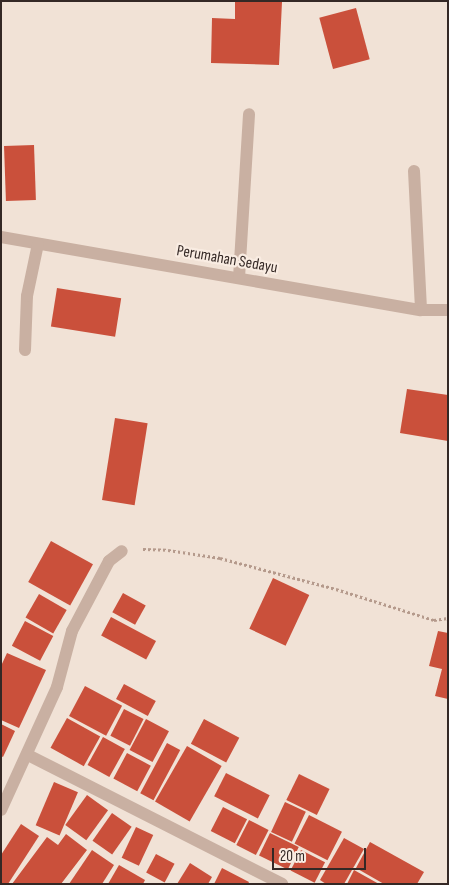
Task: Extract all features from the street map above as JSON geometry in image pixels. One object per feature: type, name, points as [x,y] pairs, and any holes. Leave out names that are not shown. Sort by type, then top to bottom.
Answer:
[{"type":"street","points":[[239,278],[249,114]]},
{"type":"street","points":[[414,171],[422,310]]},
{"type":"street","name":"Perumahan Sedayu","points":[[1,237],[422,310],[448,310]]},
{"type":"street","points":[[25,350],[27,296],[38,244]]},
{"type":"street","points":[[1,810],[28,755],[57,687],[72,631],[109,561],[122,551]]},
{"type":"street","points":[[28,755],[282,884]]},
{"type":"path","points":[[122,551],[144,549],[168,550],[220,558],[336,589],[434,620],[448,618]]},
{"type":"building","points":[[235,1],[282,2],[279,65],[211,63],[212,18],[235,19]]},
{"type":"building","points":[[356,8],[370,59],[333,69],[319,18]]},
{"type":"building","points":[[34,145],[36,200],[6,201],[4,146]]},
{"type":"building","points":[[57,288],[121,298],[115,337],[51,327]]},
{"type":"building","points":[[407,389],[448,395],[448,441],[400,433]]},
{"type":"building","points":[[115,418],[148,423],[135,505],[102,500]]},
{"type":"building","points":[[51,541],[93,564],[70,605],[28,582]]},
{"type":"building","points":[[273,578],[309,595],[286,646],[249,629]]},
{"type":"building","points":[[123,593],[146,606],[135,625],[112,612]]},
{"type":"building","points":[[39,594],[67,610],[53,633],[26,617]]},
{"type":"building","points":[[111,617],[156,641],[146,659],[101,636]]},
{"type":"building","points":[[25,621],[53,636],[40,661],[12,646]]},
{"type":"building","points":[[438,631],[448,633],[448,699],[435,696],[442,669],[429,666]]},
{"type":"building","points":[[7,653],[46,670],[19,728],[1,720],[1,666]]},
{"type":"building","points":[[124,684],[156,701],[148,716],[116,699]]},
{"type":"building","points":[[85,686],[122,706],[106,736],[69,716]]},
{"type":"building","points":[[124,709],[144,719],[130,746],[110,736]]},
{"type":"building","points":[[67,718],[100,736],[84,766],[51,748]]},
{"type":"building","points":[[146,719],[169,731],[153,762],[130,750]]},
{"type":"building","points":[[204,719],[239,738],[226,763],[191,744]]},
{"type":"building","points":[[1,724],[15,731],[3,757],[1,756]]},
{"type":"building","points":[[103,737],[125,749],[109,777],[87,765]]},
{"type":"building","points":[[167,743],[180,750],[153,800],[140,793]]},
{"type":"building","points":[[187,746],[222,766],[190,821],[155,801]]},
{"type":"building","points":[[127,753],[151,766],[137,791],[113,779]]},
{"type":"building","points":[[226,773],[270,795],[258,818],[214,796]]},
{"type":"building","points":[[299,774],[330,789],[317,815],[286,800]]},
{"type":"building","points":[[54,782],[78,792],[60,835],[36,825]]},
{"type":"building","points":[[87,795],[108,810],[86,840],[65,825]]},
{"type":"building","points":[[285,802],[306,812],[292,842],[271,832]]},
{"type":"building","points":[[223,807],[247,819],[235,843],[211,831]]},
{"type":"building","points":[[112,813],[132,827],[112,855],[92,841]]},
{"type":"building","points":[[309,815],[342,832],[327,860],[294,844]]},
{"type":"building","points":[[249,820],[269,830],[256,855],[236,845]]},
{"type":"building","points":[[21,824],[39,836],[8,884],[2,884],[1,855]]},
{"type":"building","points":[[136,827],[153,835],[139,866],[122,858]]},
{"type":"building","points":[[270,833],[299,847],[288,869],[259,855]]},
{"type":"building","points":[[66,834],[87,850],[61,884],[12,884],[47,837],[58,845]]},
{"type":"building","points":[[344,838],[364,849],[344,884],[326,884],[320,880]]},
{"type":"building","points":[[370,842],[424,872],[417,884],[384,884],[356,868]]},
{"type":"building","points":[[92,850],[114,865],[102,884],[69,884]]},
{"type":"building","points":[[301,850],[325,862],[315,883],[291,870]]},
{"type":"building","points":[[156,854],[175,864],[165,882],[146,873]]},
{"type":"building","points":[[190,863],[212,877],[208,884],[177,884]]},
{"type":"building","points":[[119,865],[145,880],[143,884],[108,884]]},
{"type":"building","points":[[222,868],[249,882],[248,884],[214,884]]},
{"type":"building","points":[[354,870],[379,884],[347,884]]}]
